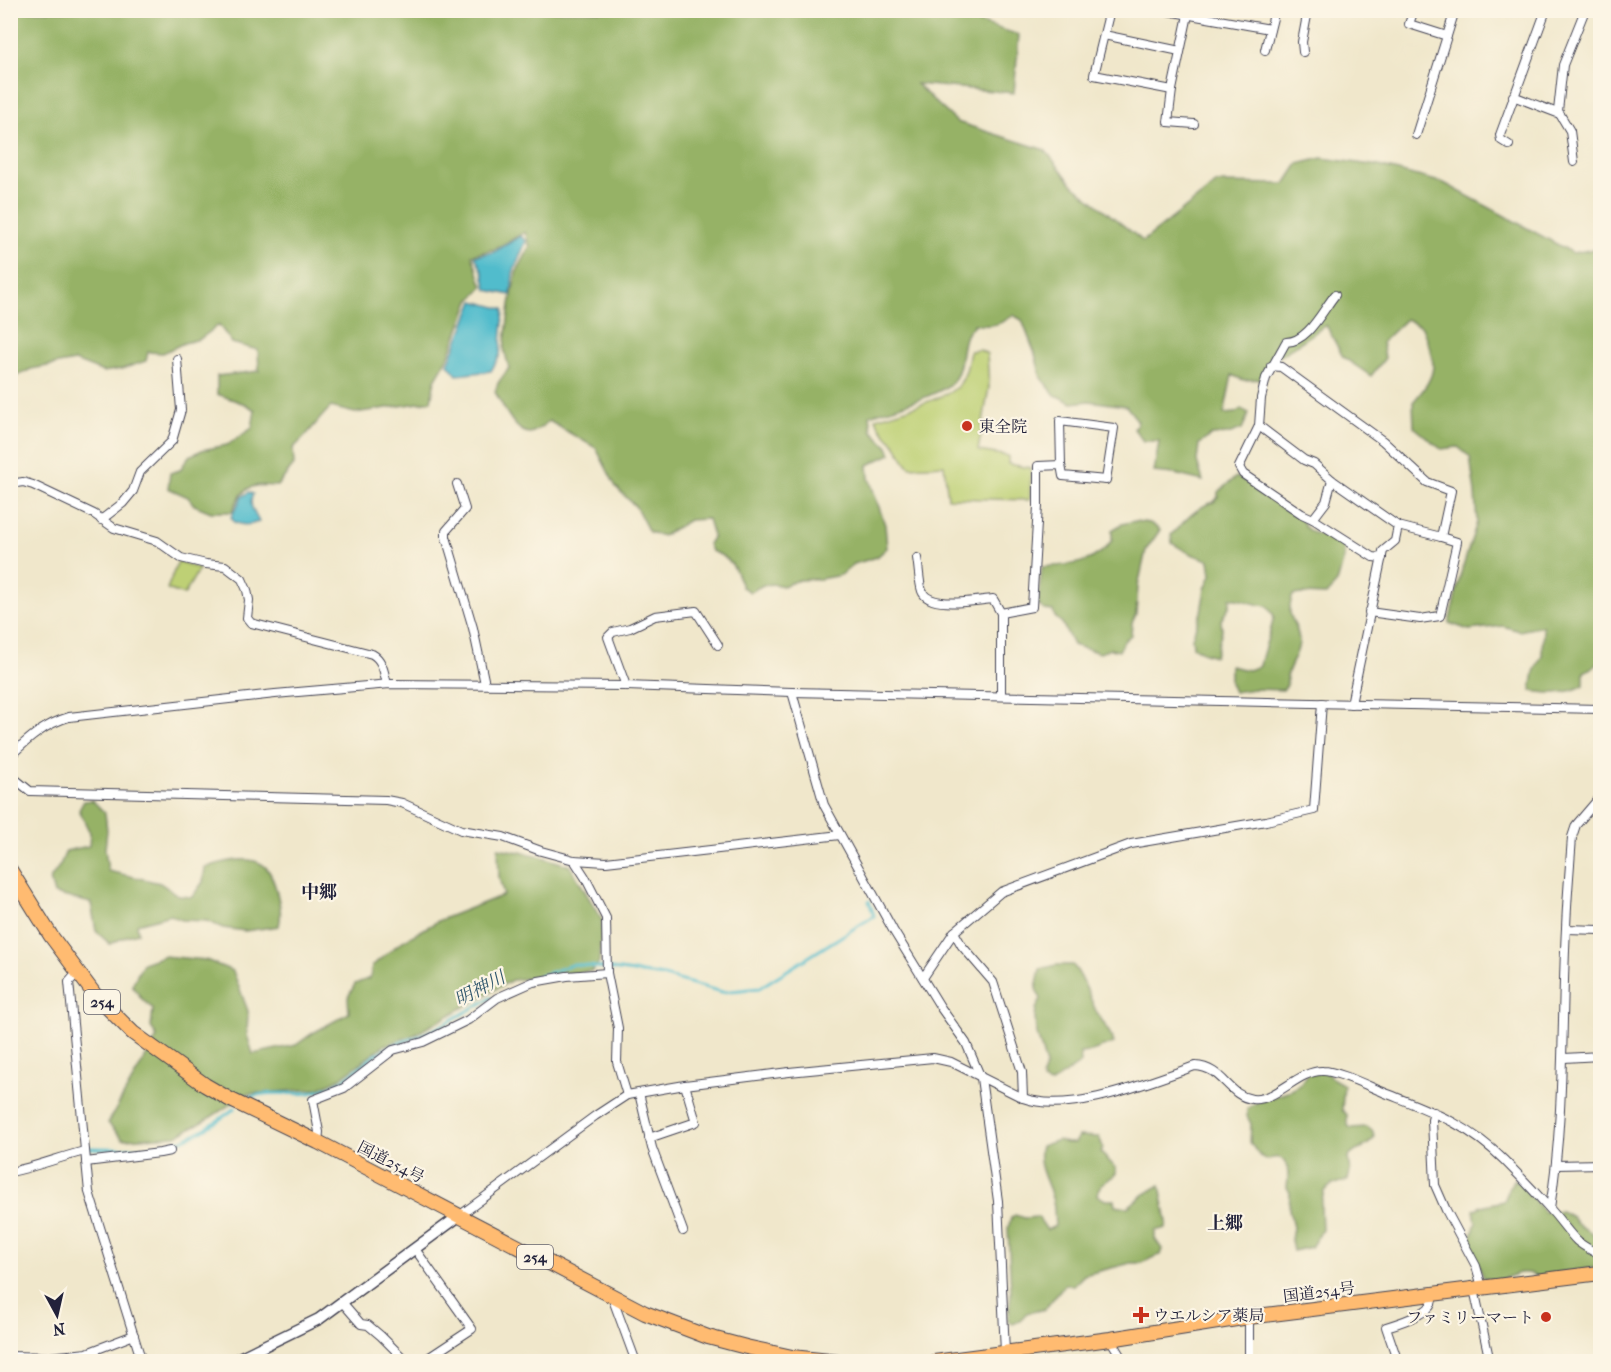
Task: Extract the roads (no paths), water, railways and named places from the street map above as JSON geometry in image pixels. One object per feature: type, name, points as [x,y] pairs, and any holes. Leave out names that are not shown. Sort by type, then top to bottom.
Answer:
[{"type":"highway","name":"国道254号","points":[[10,870],[51,936],[77,973],[102,1002],[133,1033],[183,1070],[229,1099],[318,1142],[645,1313],[708,1337],[792,1357],[839,1362]]},
{"type":"highway","name":"国道254号","points":[[934,1362],[1110,1339],[1249,1317],[1600,1273]]},
{"type":"street","points":[[1110,10],[1094,75],[1172,90]]},
{"type":"street","points":[[1162,10],[1270,29]]},
{"type":"street","points":[[1264,50],[1275,10]]},
{"type":"street","points":[[1303,52],[1302,42],[1308,10]]},
{"type":"street","points":[[1414,10],[1409,24],[1447,36]]},
{"type":"street","points":[[1416,135],[1455,10]]},
{"type":"street","points":[[1509,145],[1501,140],[1500,135],[1546,10]]},
{"type":"street","points":[[1574,162],[1570,131],[1558,111],[1563,65],[1585,10]]},
{"type":"street","points":[[1189,13],[1172,90],[1168,122],[1194,124]]},
{"type":"street","points":[[1104,35],[1180,51]]},
{"type":"street","points":[[1513,96],[1560,114]]},
{"type":"street","points":[[1335,295],[1318,316],[1313,327],[1294,342],[1286,342],[1271,366],[1261,398],[1259,426],[1239,467],[1243,474],[1302,514],[1373,557],[1382,558]]},
{"type":"street","points":[[101,520],[123,503],[133,491],[140,471],[172,441],[181,410],[177,359]]},
{"type":"street","points":[[1271,366],[1281,367],[1383,441],[1427,482],[1437,488],[1451,491],[1441,537]]},
{"type":"street","points":[[1060,420],[1114,428],[1106,480],[1063,476],[1061,465],[1060,420]]},
{"type":"street","points":[[1259,426],[1398,526],[1457,542],[1440,616],[1420,619],[1369,612]]},
{"type":"street","points":[[1001,613],[1032,607],[1038,466],[1061,465]]},
{"type":"street","points":[[1313,519],[1326,502],[1332,480]]},
{"type":"street","points":[[10,484],[23,482],[33,485],[94,514],[114,528],[157,541],[181,558],[225,566],[242,579],[247,590],[248,618],[251,622],[372,654],[378,657],[387,684]]},
{"type":"street","points":[[457,484],[465,509],[446,531],[446,537],[473,628],[485,684]]},
{"type":"street","points":[[1351,704],[1383,551],[1395,541],[1398,526]]},
{"type":"street","points":[[917,558],[922,593],[929,599],[957,603],[993,598],[1001,613],[1001,696]]},
{"type":"street","points":[[626,686],[608,637],[613,632],[630,628],[655,616],[696,611],[718,645]]},
{"type":"street","points":[[10,756],[34,733],[53,722],[69,717],[387,684],[626,686],[792,692],[1600,709]]},
{"type":"street","points":[[792,692],[824,805],[893,930],[941,1008],[966,1042],[981,1078],[998,1201],[1005,1352]]},
{"type":"street","points":[[923,978],[954,932],[1001,891],[1131,844],[1266,821],[1314,810],[1322,703]]},
{"type":"street","points":[[10,775],[30,790],[386,800],[402,803],[461,830],[502,837],[574,860],[606,862],[840,835]]},
{"type":"street","points":[[1550,1208],[1557,1165],[1564,1058],[1566,929],[1572,837],[1576,825],[1600,797]]},
{"type":"street","points":[[574,860],[606,918],[607,968],[618,1028],[616,1062],[627,1095]]},
{"type":"street","points":[[1566,929],[1600,930]]},
{"type":"street","points":[[954,932],[962,946],[993,982],[1022,1072],[1023,1098]]},
{"type":"street","points":[[318,1142],[319,1132],[313,1100],[344,1088],[393,1050],[423,1042],[468,1020],[497,998],[533,982],[607,968]]},
{"type":"street","points":[[77,973],[69,982],[89,1192],[142,1362]]},
{"type":"street","points":[[1564,1058],[1600,1056]]},
{"type":"street","points":[[231,1362],[319,1319],[595,1116],[627,1095],[685,1084],[933,1058],[951,1062],[1023,1098],[1036,1102],[1058,1102],[1105,1096],[1195,1066],[1206,1066],[1214,1070],[1232,1088],[1246,1098],[1255,1100],[1305,1075],[1323,1071],[1434,1112],[1462,1125],[1504,1160],[1579,1242],[1600,1255]]},
{"type":"street","points":[[649,1138],[696,1122],[685,1084]]},
{"type":"street","points":[[639,1093],[649,1138],[683,1231]]},
{"type":"street","points":[[1434,1112],[1432,1120],[1435,1185],[1476,1266],[1490,1362]]},
{"type":"street","points":[[86,1162],[170,1150]]},
{"type":"street","points":[[10,1172],[32,1168],[63,1156],[85,1151]]},
{"type":"street","points":[[1557,1165],[1600,1164]]},
{"type":"street","points":[[415,1249],[472,1329],[422,1362]]},
{"type":"street","points":[[1398,1362],[1386,1327],[1430,1308],[1432,1294]]},
{"type":"street","points":[[612,1297],[636,1362]]},
{"type":"street","points":[[342,1302],[361,1324],[368,1325],[407,1362]]},
{"type":"street","points":[[1249,1317],[1249,1362]]},
{"type":"street","points":[[10,1356],[50,1357],[87,1353],[134,1335]]},
{"type":"street","points":[[1110,1339],[1124,1362]]},
{"type":"water","points":[[521,236],[526,241],[513,273],[511,295],[487,290],[483,272],[475,256],[494,252]]},
{"type":"water","points":[[474,301],[504,309],[500,355],[491,371],[457,375],[448,364]]},
{"type":"water","points":[[249,492],[253,494],[251,505],[259,522],[246,525],[234,522],[231,517],[242,497]]},
{"type":"waterway","name":"明神川","points":[[535,978],[574,964],[664,976],[722,992],[759,988],[874,916],[869,901]]},
{"type":"waterway","name":"明神川","points":[[243,1102],[259,1095],[306,1093],[326,1089],[378,1053],[431,1031],[491,998]]},
{"type":"waterway","name":"明神川","points":[[88,1148],[139,1148],[169,1144],[204,1129],[235,1108]]},
{"type":"place","name":"東全院","points":[[967,426]]},
{"type":"place","name":"ウエルシア薬局","points":[[1141,1315]]},
{"type":"place","name":"ファミリーマート","points":[[1546,1317]]},
{"type":"district","name":"中郷","points":[[319,892]]},
{"type":"district","name":"上郷","points":[[1225,1223]]}]
